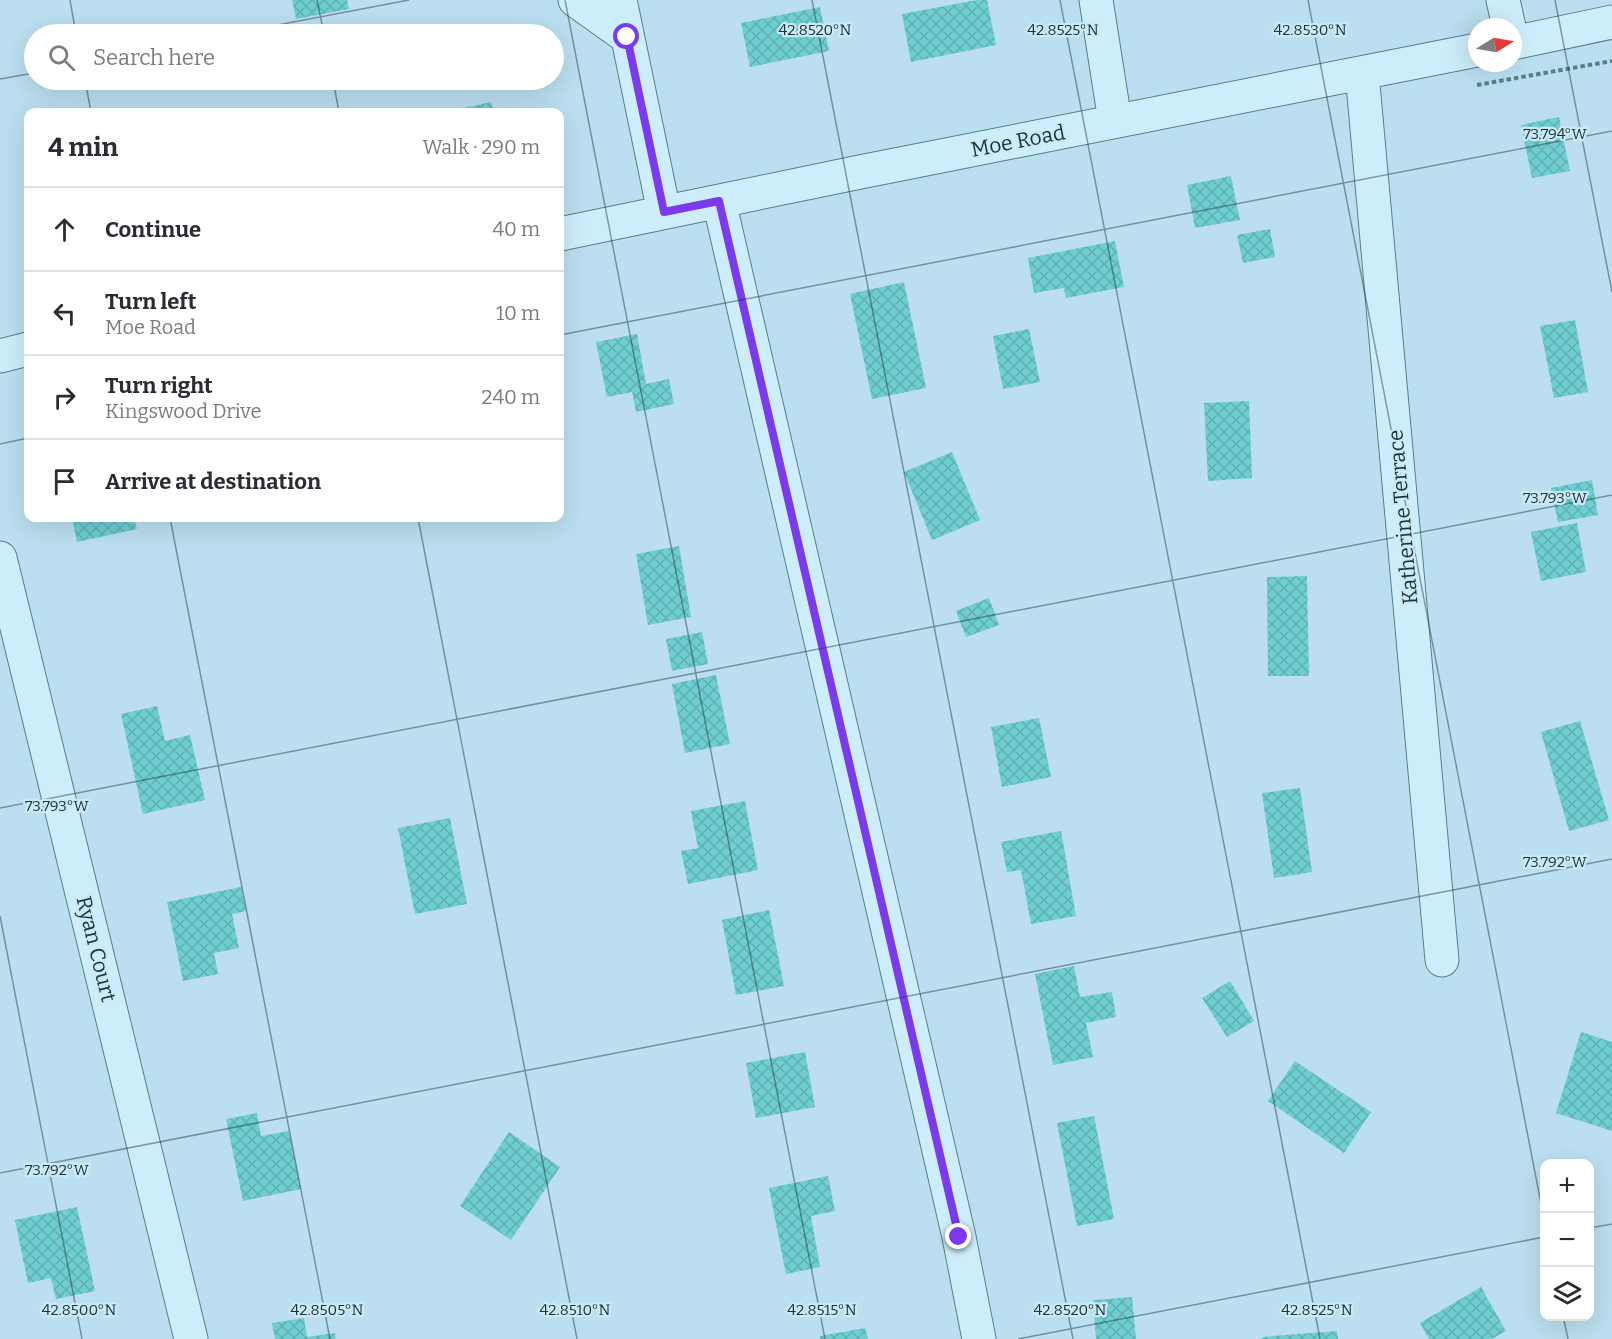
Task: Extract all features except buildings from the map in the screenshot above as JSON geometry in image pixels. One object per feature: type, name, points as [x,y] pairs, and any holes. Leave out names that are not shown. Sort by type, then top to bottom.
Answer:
[{"type":"street","points":[[575,0],[627,37]]},
{"type":"street","points":[[620,0],[664,212]]},
{"type":"street","points":[[1096,0],[1115,122]]},
{"type":"street","points":[[1503,0],[1507,18]]},
{"type":"street","points":[[1522,41],[1612,22]]},
{"type":"street","name":"Moe Road","points":[[564,233],[1468,52]]},
{"type":"street","name":"Katherine Terrace","points":[[1362,73],[1442,960]]},
{"type":"street","points":[[719,201],[957,1225],[979,1339]]},
{"type":"street","points":[[0,356],[24,351]]},
{"type":"street","name":"Ryan Court","points":[[0,558],[191,1339]]},
{"type":"route","points":[[627,37],[664,212],[719,201],[959,1237]]}]
